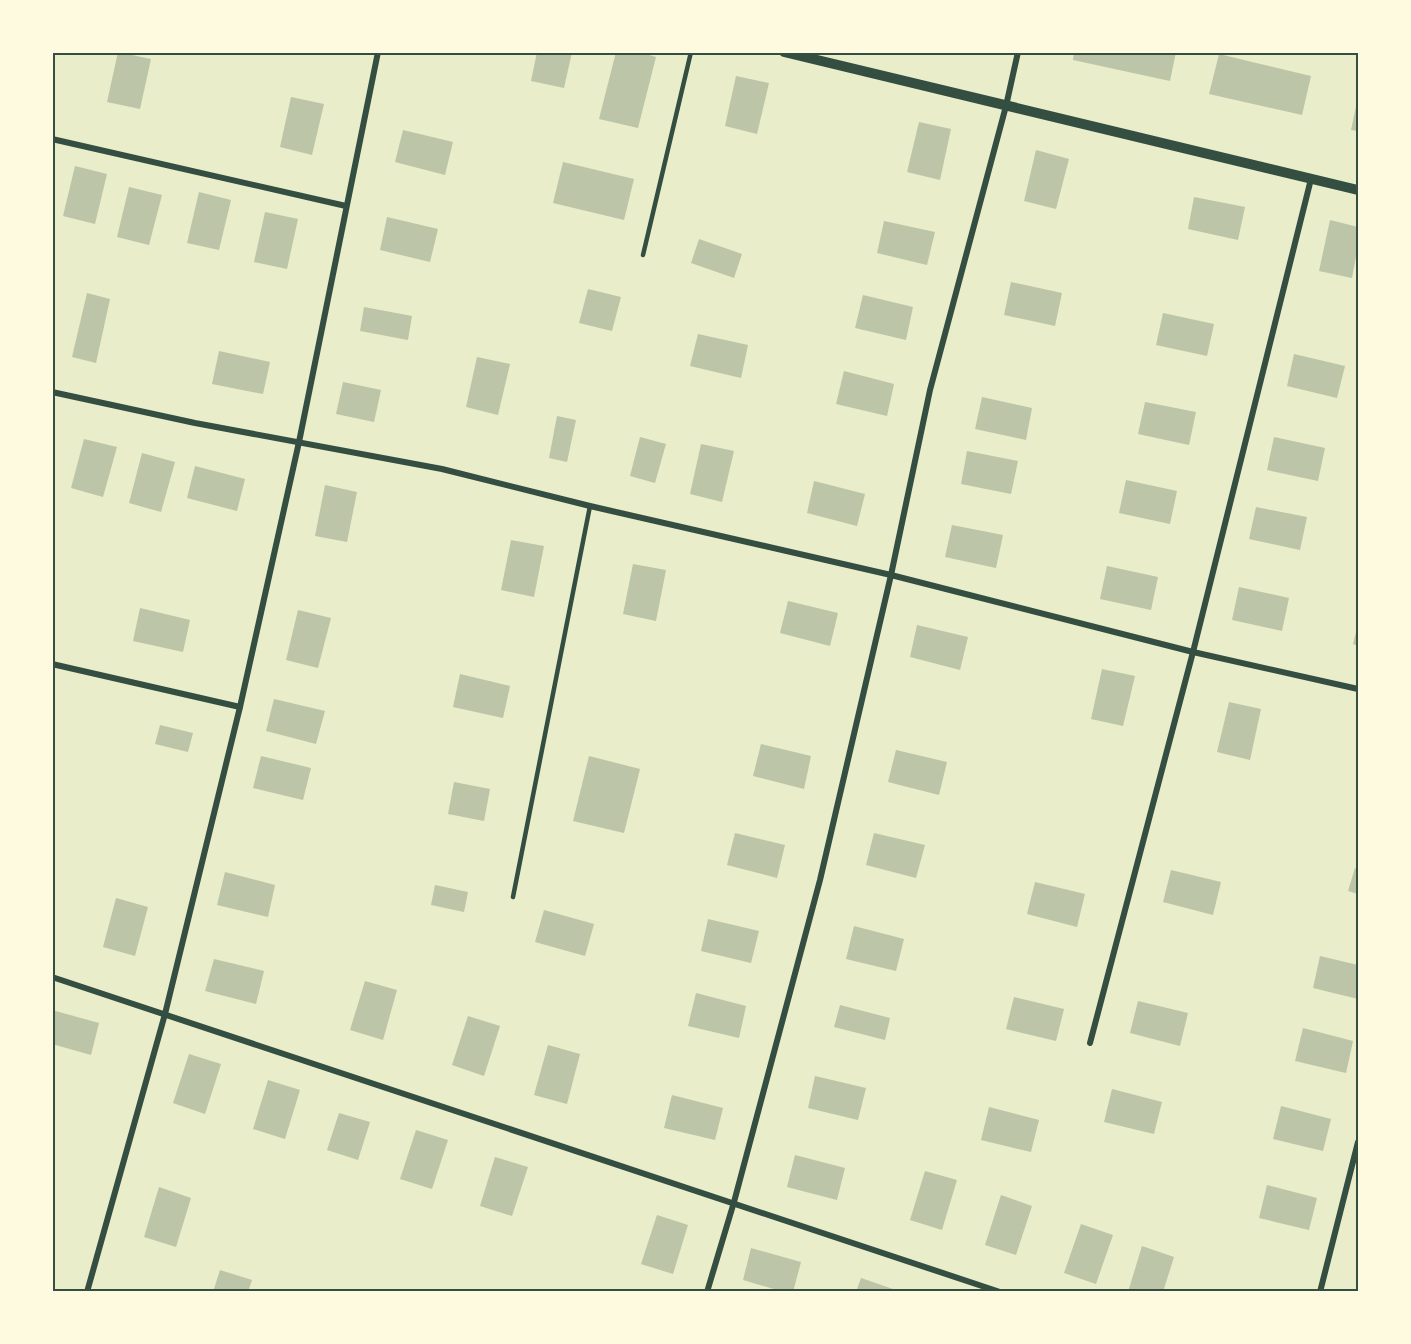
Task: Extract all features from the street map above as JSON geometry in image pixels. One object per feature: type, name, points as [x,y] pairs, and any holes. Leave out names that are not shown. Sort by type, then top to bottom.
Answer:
[{"type":"street","points":[[87,1292],[165,1014],[240,707],[299,442],[378,52]]},
{"type":"street","points":[[784,52],[1359,190]]},
{"type":"street","points":[[707,1292],[734,1202],[820,880],[891,575],[930,390],[1006,106],[1018,52]]},
{"type":"street","points":[[52,139],[346,206]]},
{"type":"street","points":[[1090,1043],[1193,652],[1311,179]]},
{"type":"street","points":[[52,392],[195,423],[442,469],[590,506],[891,575],[1193,652],[1359,689]]},
{"type":"street","points":[[52,664],[240,707]]},
{"type":"street","points":[[52,977],[1000,1292]]},
{"type":"street","points":[[1320,1292],[1359,1142]]},
{"type":"lane","points":[[643,255],[691,52]]},
{"type":"lane","points":[[513,897],[590,506]]},
{"type":"building","points":[[118,52],[151,59],[140,109],[107,102]]},
{"type":"building","points":[[537,52],[572,52],[564,88],[531,81]]},
{"type":"building","points":[[616,52],[639,52],[656,57],[638,128],[599,119]]},
{"type":"building","points":[[1074,52],[1176,52],[1170,81],[1073,60]]},
{"type":"building","points":[[1219,54],[1311,76],[1302,115],[1209,94]]},
{"type":"building","points":[[736,76],[769,83],[757,134],[725,126]]},
{"type":"building","points":[[291,97],[324,104],[312,155],[280,147]]},
{"type":"building","points":[[1358,97],[1358,131],[1351,130]]},
{"type":"building","points":[[919,122],[951,129],[940,180],[907,172]]},
{"type":"building","points":[[403,130],[453,142],[445,175],[395,162]]},
{"type":"building","points":[[1036,150],[1069,159],[1056,209],[1024,201]]},
{"type":"building","points":[[563,162],[634,179],[624,220],[553,203]]},
{"type":"building","points":[[75,166],[107,174],[95,224],[63,216]]},
{"type":"building","points":[[129,187],[162,195],[149,245],[117,237]]},
{"type":"building","points":[[199,192],[231,200],[219,250],[187,243]]},
{"type":"building","points":[[1194,197],[1245,207],[1238,240],[1188,229]]},
{"type":"building","points":[[265,212],[298,219],[287,269],[254,262]]},
{"type":"building","points":[[387,217],[438,229],[430,262],[380,250]]},
{"type":"building","points":[[1330,220],[1358,227],[1358,246],[1352,278],[1319,271]]},
{"type":"building","points":[[884,221],[935,232],[927,265],[877,253]]},
{"type":"building","points":[[699,239],[742,254],[734,278],[691,263]]},
{"type":"building","points":[[1011,282],[1062,293],[1055,326],[1004,315]]},
{"type":"building","points":[[588,289],[621,297],[612,331],[579,323]]},
{"type":"building","points":[[87,293],[110,299],[96,363],[72,357]]},
{"type":"building","points":[[863,295],[913,307],[906,340],[855,328]]},
{"type":"building","points":[[364,307],[412,316],[408,340],[360,331]]},
{"type":"building","points":[[1163,313],[1214,324],[1207,356],[1156,345]]},
{"type":"building","points":[[698,334],[748,345],[741,378],[690,366]]},
{"type":"building","points":[[219,351],[270,362],[263,394],[212,384]]},
{"type":"building","points":[[1294,354],[1345,366],[1337,398],[1287,386]]},
{"type":"building","points":[[477,357],[510,364],[498,415],[466,407]]},
{"type":"building","points":[[844,371],[894,384],[887,416],[836,404]]},
{"type":"building","points":[[343,382],[381,390],[374,422],[336,414]]},
{"type":"building","points":[[982,397],[1032,408],[1026,440],[975,429]]},
{"type":"building","points":[[1145,402],[1196,412],[1189,445],[1138,434]]},
{"type":"building","points":[[557,416],[576,420],[567,462],[549,458]]},
{"type":"building","points":[[640,437],[666,444],[655,483],[630,476]]},
{"type":"building","points":[[1274,437],[1325,448],[1318,481],[1267,470]]},
{"type":"building","points":[[84,439],[117,447],[103,497],[71,488]]},
{"type":"building","points":[[701,444],[734,451],[722,502],[690,494]]},
{"type":"building","points":[[967,451],[1018,461],[1011,494],[961,484]]},
{"type":"building","points":[[142,453],[175,462],[161,512],[129,503]]},
{"type":"building","points":[[195,466],[245,479],[237,511],[187,498]]},
{"type":"building","points":[[1126,480],[1177,491],[1170,524],[1119,513]]},
{"type":"building","points":[[814,481],[865,494],[857,526],[807,513]]},
{"type":"building","points":[[325,485],[357,492],[347,542],[315,536]]},
{"type":"building","points":[[1256,507],[1307,517],[1300,550],[1249,539]]},
{"type":"building","points":[[952,525],[1003,535],[996,568],[945,557]]},
{"type":"building","points":[[511,540],[544,546],[534,597],[501,590]]},
{"type":"building","points":[[633,564],[666,570],[656,621],[623,614]]},
{"type":"building","points":[[1107,566],[1158,577],[1151,610],[1100,599]]},
{"type":"building","points":[[1239,587],[1289,598],[1282,631],[1232,620]]},
{"type":"building","points":[[788,601],[838,613],[830,646],[780,633]]},
{"type":"building","points":[[140,608],[190,620],[183,652],[133,641]]},
{"type":"building","points":[[298,610],[331,618],[318,668],[286,660]]},
{"type":"building","points":[[1358,624],[1358,646],[1353,644]]},
{"type":"building","points":[[917,625],[968,637],[960,670],[910,657]]},
{"type":"building","points":[[1102,669],[1135,676],[1123,726],[1091,719]]},
{"type":"building","points":[[460,674],[510,686],[503,718],[453,707]]},
{"type":"building","points":[[274,699],[325,711],[316,744],[266,731]]},
{"type":"building","points":[[1229,702],[1261,709],[1250,760],[1217,752]]},
{"type":"building","points":[[160,725],[193,733],[188,752],[155,744]]},
{"type":"building","points":[[761,744],[811,756],[804,789],[753,776]]},
{"type":"building","points":[[896,750],[947,762],[939,795],[888,782]]},
{"type":"building","points":[[261,756],[311,768],[303,800],[253,788]]},
{"type":"building","points":[[589,756],[640,769],[624,833],[573,821]]},
{"type":"building","points":[[454,782],[490,789],[484,821],[448,814]]},
{"type":"building","points":[[735,833],[785,845],[777,878],[727,865]]},
{"type":"building","points":[[874,833],[925,845],[916,878],[866,865]]},
{"type":"building","points":[[1355,868],[1358,870],[1358,894],[1348,891]]},
{"type":"building","points":[[1171,870],[1221,882],[1213,915],[1163,902]]},
{"type":"building","points":[[225,872],[275,885],[268,917],[217,905]]},
{"type":"building","points":[[1035,882],[1085,894],[1077,927],[1027,914]]},
{"type":"building","points":[[435,885],[468,892],[464,912],[431,905]]},
{"type":"building","points":[[116,898],[148,907],[135,956],[103,947]]},
{"type":"building","points":[[544,910],[594,924],[585,956],[535,942]]},
{"type":"building","points":[[708,919],[759,931],[751,963],[701,951]]},
{"type":"building","points":[[854,926],[904,939],[896,971],[846,959]]},
{"type":"building","points":[[1320,956],[1358,965],[1358,999],[1313,988]]},
{"type":"building","points":[[214,959],[264,971],[256,1004],[205,991]]},
{"type":"building","points":[[365,981],[397,990],[383,1040],[350,1030]]},
{"type":"building","points":[[696,993],[746,1006],[739,1038],[688,1026]]},
{"type":"building","points":[[1014,997],[1064,1009],[1056,1041],[1006,1029]]},
{"type":"building","points":[[1138,1001],[1188,1013],[1180,1046],[1130,1033]]},
{"type":"building","points":[[840,1005],[890,1018],[885,1040],[834,1027]]},
{"type":"building","points":[[52,1010],[99,1023],[91,1055],[52,1044]]},
{"type":"building","points":[[468,1016],[500,1026],[484,1076],[452,1065]]},
{"type":"building","points":[[1303,1028],[1353,1041],[1346,1073],[1295,1061]]},
{"type":"building","points":[[548,1045],[580,1054],[567,1104],[534,1095]]},
{"type":"building","points":[[189,1054],[221,1064],[205,1114],[173,1103]]},
{"type":"building","points":[[815,1076],[866,1088],[858,1120],[808,1108]]},
{"type":"building","points":[[268,1080],[300,1090],[285,1139],[253,1129]]},
{"type":"building","points":[[1112,1089],[1162,1102],[1154,1134],[1104,1122]]},
{"type":"building","points":[[672,1095],[723,1108],[715,1140],[664,1128]]},
{"type":"building","points":[[1281,1106],[1331,1119],[1323,1151],[1273,1139]]},
{"type":"building","points":[[989,1107],[1039,1120],[1031,1152],[981,1140]]},
{"type":"building","points":[[339,1113],[370,1122],[358,1160],[327,1150]]},
{"type":"building","points":[[416,1130],[448,1140],[432,1189],[400,1179]]},
{"type":"building","points":[[795,1155],[845,1168],[837,1200],[787,1187]]},
{"type":"building","points":[[495,1157],[528,1167],[512,1216],[480,1206]]},
{"type":"building","points":[[925,1171],[957,1180],[942,1230],[910,1220]]},
{"type":"building","points":[[1267,1185],[1317,1198],[1309,1230],[1259,1218]]},
{"type":"building","points":[[159,1187],[191,1198],[176,1247],[144,1237]]},
{"type":"building","points":[[1001,1195],[1032,1206],[1016,1255],[985,1245]]},
{"type":"building","points":[[657,1215],[688,1225],[673,1274],[641,1264]]},
{"type":"building","points":[[1081,1224],[1113,1235],[1096,1284],[1064,1273]]},
{"type":"building","points":[[1142,1246],[1174,1257],[1163,1292],[1128,1292]]},
{"type":"building","points":[[751,1248],[801,1262],[793,1292],[784,1292],[743,1280]]},
{"type":"building","points":[[220,1270],[252,1280],[248,1292],[213,1292]]},
{"type":"building","points":[[861,1278],[893,1289],[892,1292],[856,1292]]}]
